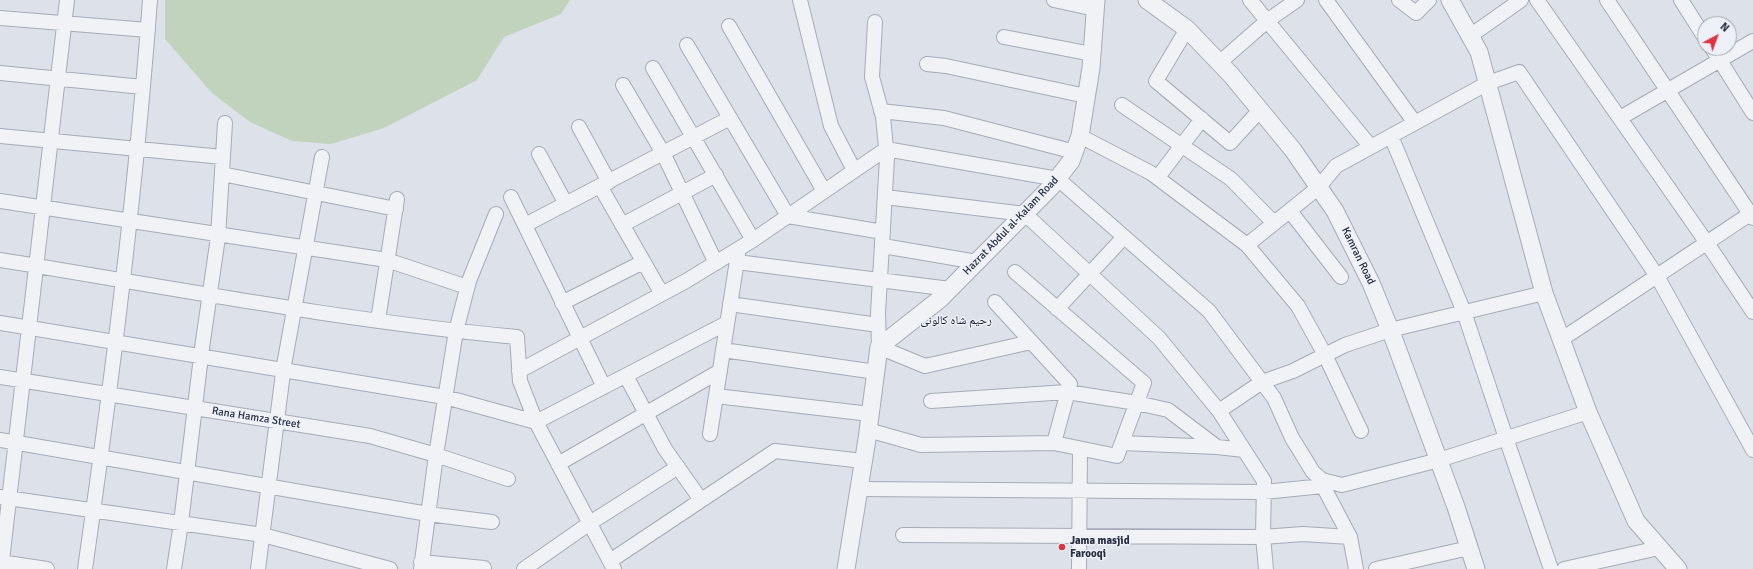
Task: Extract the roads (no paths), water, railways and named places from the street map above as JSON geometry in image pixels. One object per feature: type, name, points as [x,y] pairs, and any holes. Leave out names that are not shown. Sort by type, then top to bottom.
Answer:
[{"type":"street","points":[[47,569],[1,564],[5,497],[16,442],[67,0]]},
{"type":"street","points":[[85,569],[117,342],[143,87],[150,0]]},
{"type":"street","points":[[800,0],[831,126],[854,170]]},
{"type":"street","points":[[1054,0],[1095,4]]},
{"type":"street","name":"Kamran Road","points":[[1147,0],[1186,29],[1219,63],[1293,150],[1339,217],[1371,284],[1390,330],[1439,460],[1476,569]]},
{"type":"street","points":[[1250,0],[1371,147]]},
{"type":"street","points":[[1219,63],[1267,21],[1297,0]]},
{"type":"street","points":[[1326,0],[1415,123]]},
{"type":"street","points":[[1399,0],[1416,13],[1429,0]]},
{"type":"street","points":[[1450,0],[1479,52],[1544,293],[1588,412],[1636,521],[1678,569]]},
{"type":"street","points":[[1470,36],[1521,0]]},
{"type":"street","points":[[1537,0],[1707,243],[1753,312]]},
{"type":"street","points":[[1562,339],[1752,215],[1607,0]]},
{"type":"street","points":[[1681,0],[1697,25]]},
{"type":"street","name":"Hazrat Abdul al-Kalam Road","points":[[879,348],[940,299],[1025,214],[1058,179],[1071,161],[1078,144],[1086,96],[1092,54],[1095,4]]},
{"type":"street","points":[[0,18],[148,30]]},
{"type":"street","points":[[846,569],[879,348],[878,325],[883,246],[886,149],[881,110],[872,77],[875,22]]},
{"type":"street","points":[[729,26],[824,191]]},
{"type":"street","points":[[1186,29],[1156,81],[1230,143],[1260,110]]},
{"type":"street","points":[[1004,37],[1092,54]]},
{"type":"street","points":[[1620,118],[1753,40]]},
{"type":"street","points":[[687,45],[788,216],[883,232]]},
{"type":"street","points":[[1717,56],[1753,113]]},
{"type":"street","points":[[927,64],[946,66],[1086,96]]},
{"type":"street","points":[[653,68],[753,240]]},
{"type":"street","points":[[1247,245],[1319,187],[1336,166],[1488,83],[1519,72],[1657,276],[1753,450]]},
{"type":"street","points":[[0,73],[143,87]]},
{"type":"street","points":[[623,85],[663,154],[716,263]]},
{"type":"street","points":[[1122,105],[1231,179],[1274,223]]},
{"type":"street","points":[[881,110],[944,118],[1078,144],[1158,177],[1247,245],[1298,306],[1361,431]]},
{"type":"street","points":[[525,226],[730,118]]},
{"type":"street","points":[[1158,177],[1202,120]]},
{"type":"street","points":[[174,569],[201,356],[219,235],[225,123]]},
{"type":"street","points":[[579,128],[622,226],[662,294]]},
{"type":"street","points":[[0,136],[223,157]]},
{"type":"street","points":[[1391,136],[1464,312],[1551,569]]},
{"type":"street","points":[[710,434],[738,256],[753,240],[886,149],[1058,179],[1209,311],[1274,398],[1292,438],[1313,472],[1326,484],[1350,537],[1356,569]]},
{"type":"street","points":[[539,154],[566,204]]},
{"type":"street","points":[[258,569],[284,370],[322,157]]},
{"type":"street","points":[[222,174],[316,193],[396,204],[378,320]]},
{"type":"street","points":[[622,226],[716,175]]},
{"type":"street","points":[[511,197],[579,339],[604,387]]},
{"type":"street","points":[[885,197],[1025,214],[1159,338],[1219,411],[1264,481],[1263,537],[1266,569]]},
{"type":"street","points":[[0,201],[387,260],[467,287]]},
{"type":"street","points":[[1290,211],[1341,277]]},
{"type":"street","points":[[484,568],[421,565],[436,455],[456,331],[467,287],[496,214]]},
{"type":"street","points":[[1057,309],[1124,237]]},
{"type":"street","points":[[883,246],[977,262]]},
{"type":"street","points":[[519,371],[662,294],[716,263],[738,256],[880,281],[950,289]]},
{"type":"street","points":[[0,260],[295,308],[456,331],[517,337],[520,381],[536,422],[612,565],[701,500],[775,451],[863,461]]},
{"type":"street","points":[[562,303],[643,262]]},
{"type":"street","points":[[716,396],[869,422],[921,445],[1054,443],[1117,456],[1144,383],[1014,272]]},
{"type":"street","points":[[1219,411],[1262,382],[1293,371],[1345,345],[1390,330],[1544,293]]},
{"type":"street","points":[[995,302],[1070,384],[1054,443]]},
{"type":"street","points":[[730,304],[878,325]]},
{"type":"street","points":[[0,323],[446,397],[536,422],[727,323]]},
{"type":"street","points":[[879,348],[925,366],[1032,342]]},
{"type":"street","points":[[723,350],[876,372]]},
{"type":"street","points":[[558,464],[720,371]]},
{"type":"street","points":[[626,376],[665,449],[701,500]]},
{"type":"street","name":"Rana Hamza Street","points":[[0,377],[370,436],[436,455],[508,479]]},
{"type":"street","points":[[930,401],[1067,392],[1137,403],[1168,410],[1217,447]]},
{"type":"street","points":[[859,489],[1264,492],[1326,484],[1342,485],[1439,460],[1588,412]]},
{"type":"street","points":[[0,440],[428,514],[492,522]]},
{"type":"street","points":[[1122,443],[1217,447],[1244,450]]},
{"type":"street","points":[[1079,569],[1080,449]]},
{"type":"street","points":[[524,569],[590,523],[678,467]]},
{"type":"street","points":[[5,497],[263,535],[390,569]]},
{"type":"street","points":[[903,535],[1263,537],[1303,534],[1350,537]]},
{"type":"street","points":[[1376,569],[1469,548]]},
{"type":"street","points":[[1564,569],[1659,548]]},
{"type":"place","name":"Jama masjid Farooqi","points":[[1062,547]]},
{"type":"district","name":"رحیم شاہ کالونی","points":[[956,321]]}]
